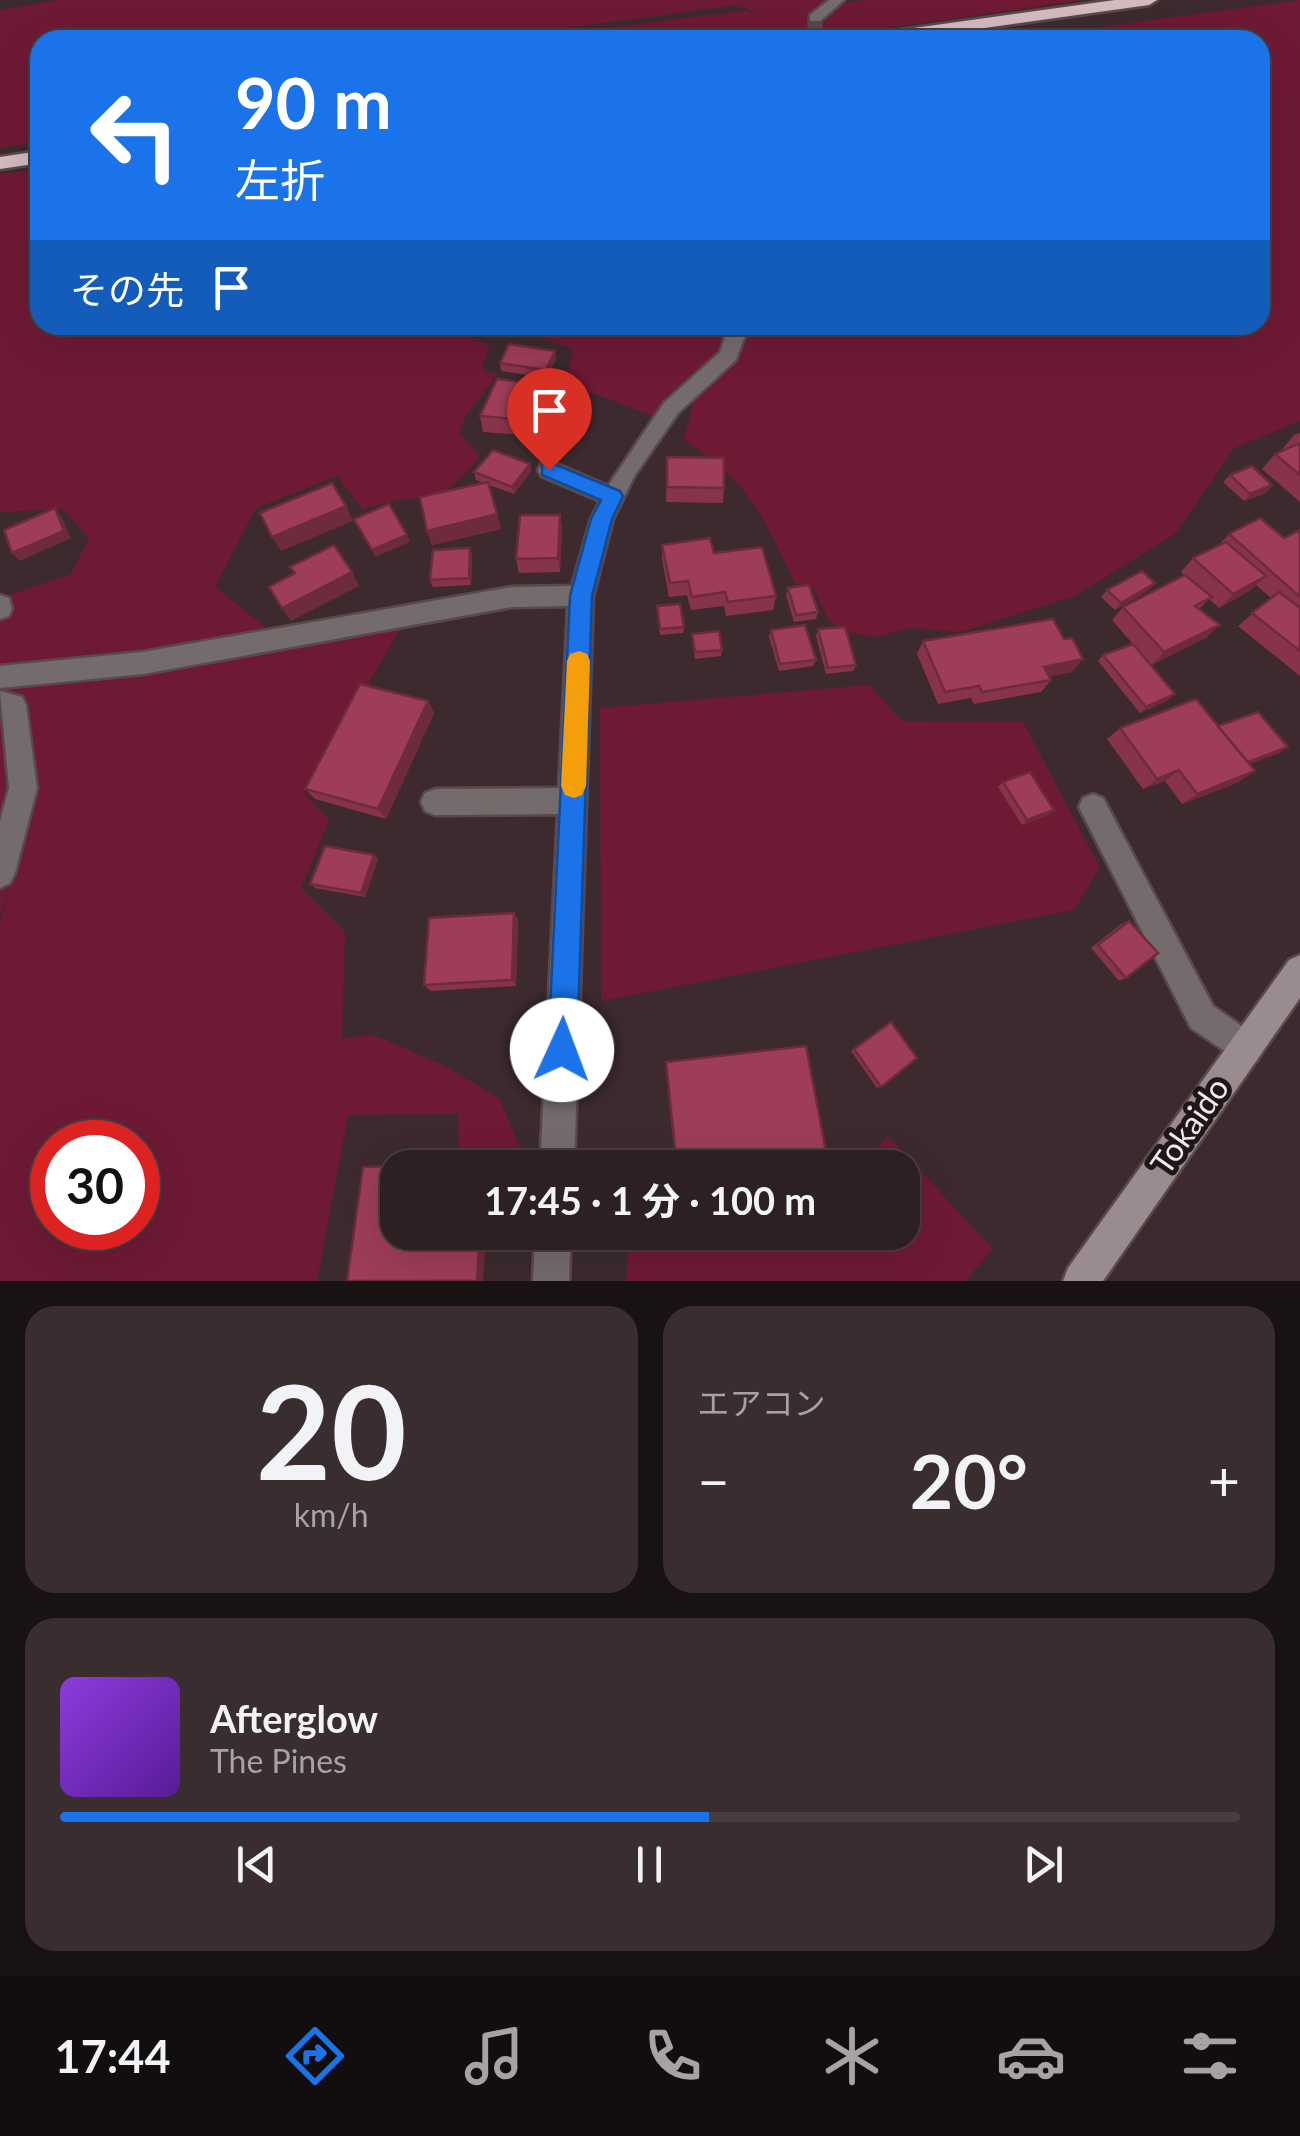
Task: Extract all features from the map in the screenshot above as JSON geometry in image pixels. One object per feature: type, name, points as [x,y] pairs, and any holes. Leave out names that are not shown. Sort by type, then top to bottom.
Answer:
[{"type":"highway","points":[[935,30],[1149,0]]},
{"type":"highway","points":[[0,163],[30,159]]},
{"type":"main road","name":"Tokaido","points":[[1080,1281],[1300,970]]},
{"type":"street","points":[[815,18],[837,0]]},
{"type":"street","points":[[558,1150],[581,596],[602,519],[626,471],[671,408],[728,355],[735,335]]},
{"type":"street","points":[[549,470],[613,496]]},
{"type":"street","points":[[0,677],[144,663],[512,596],[581,596]]},
{"type":"street","points":[[0,703],[13,704],[24,788],[0,873]]},
{"type":"street","points":[[435,802],[573,802]]},
{"type":"street","points":[[1094,806],[1202,1018],[1245,1048]]},
{"type":"street","points":[[551,1281],[553,1250]]},
{"type":"shaded area","points":[[60,0],[837,0],[832,5],[865,0],[1082,0],[874,30],[590,30],[744,11],[759,14],[737,5],[554,30],[30,30],[30,144],[0,148],[0,10]]},
{"type":"shaded area","points":[[1300,0],[1300,421],[1234,448],[1176,533],[1077,595],[961,632],[911,628],[875,637],[847,632],[828,619],[813,586],[795,584],[774,539],[740,486],[684,440],[695,393],[737,335],[1270,335],[1270,30],[1078,30]]},
{"type":"shaded area","points":[[30,170],[30,335],[466,335],[490,346],[481,369],[497,375],[465,417],[459,433],[480,456],[465,474],[439,493],[363,510],[337,476],[256,508],[215,587],[278,637],[406,619],[304,793],[329,820],[301,888],[345,932],[342,1038],[374,1035],[445,1066],[499,1098],[521,1150],[459,1150],[458,1114],[348,1115],[317,1281],[0,1281],[0,923],[11,885],[0,916],[0,598],[71,574],[89,538],[62,509],[0,512],[0,174]]},
{"type":"shaded area","points":[[736,335],[729,355],[671,408],[653,416],[566,383],[573,349],[537,336]]},
{"type":"shaded area","points":[[869,685],[902,721],[1023,722],[1100,867],[1074,910],[601,1001],[600,708]]},
{"type":"shaded area","points":[[888,1136],[901,1150],[875,1150]]},
{"type":"shaded area","points":[[920,1170],[993,1249],[965,1281],[626,1281],[628,1250],[920,1250]]},
{"type":"building","points":[[509,344],[555,351],[546,370],[500,363]]},
{"type":"building","points":[[497,379],[573,389],[563,423],[480,416]]},
{"type":"building","points":[[1300,443],[1300,475],[1275,454]]},
{"type":"building","points":[[493,450],[530,464],[512,487],[474,472]]},
{"type":"building","points":[[667,457],[724,458],[724,488],[667,487]]},
{"type":"building","points":[[1252,466],[1272,485],[1250,494],[1230,475]]},
{"type":"building","points":[[488,482],[497,514],[427,531],[420,497]]},
{"type":"building","points":[[332,483],[346,506],[272,537],[260,513]]},
{"type":"building","points":[[389,504],[407,535],[372,550],[354,519]]},
{"type":"building","points":[[55,508],[64,531],[12,553],[4,530]]},
{"type":"building","points":[[520,515],[560,515],[558,558],[516,559]]},
{"type":"building","points":[[1260,518],[1284,538],[1300,530],[1300,597],[1229,534]]},
{"type":"building","points":[[710,538],[714,553],[762,547],[776,596],[728,602],[725,592],[692,597],[688,581],[670,583],[662,545]]},
{"type":"building","points":[[1226,542],[1266,576],[1233,594],[1193,558]]},
{"type":"building","points":[[334,545],[352,572],[282,608],[269,587],[295,573],[290,567]]},
{"type":"building","points":[[470,548],[469,578],[430,580],[433,550]]},
{"type":"building","points":[[1142,571],[1155,583],[1121,603],[1107,590]]},
{"type":"building","points":[[1185,575],[1212,597],[1195,606],[1220,625],[1164,652],[1123,607]]},
{"type":"building","points":[[809,585],[818,612],[796,615],[788,588]]},
{"type":"building","points":[[1279,592],[1300,608],[1300,651],[1252,613]]},
{"type":"building","points":[[680,604],[684,627],[660,629],[657,606]]},
{"type":"building","points":[[1053,619],[1064,639],[1072,638],[1083,659],[1044,667],[1051,680],[982,692],[979,686],[945,692],[923,641]]},
{"type":"building","points":[[805,625],[816,660],[780,664],[771,630]]},
{"type":"building","points":[[845,627],[856,665],[828,668],[818,629]]},
{"type":"building","points":[[719,631],[722,650],[695,652],[692,634]]},
{"type":"building","points":[[1133,644],[1175,694],[1146,707],[1103,655]]},
{"type":"building","points":[[360,684],[428,701],[378,809],[305,789]]},
{"type":"building","points":[[1196,699],[1255,771],[1197,794],[1179,770],[1157,779],[1120,728]]},
{"type":"building","points":[[1258,712],[1288,747],[1248,762],[1218,726]]},
{"type":"building","points":[[1030,772],[1054,810],[1027,820],[1003,782]]},
{"type":"building","points":[[325,846],[374,855],[361,893],[310,884]]},
{"type":"building","points":[[514,913],[512,980],[424,985],[429,918]]},
{"type":"building","points":[[1129,921],[1158,953],[1126,978],[1098,945]]},
{"type":"building","points":[[891,1022],[917,1058],[881,1087],[854,1049]]},
{"type":"building","points":[[806,1046],[826,1150],[675,1150],[666,1062]]},
{"type":"building","points":[[363,1167],[380,1167],[380,1250],[479,1250],[477,1281],[347,1281]]},
{"type":"tunnel","points":[[815,18],[815,30]]},
{"type":"slow traffic","points":[[574,786],[579,661]]},
{"type":"route","points":[[549,470],[613,496],[602,519],[581,596],[562,1050]]}]
